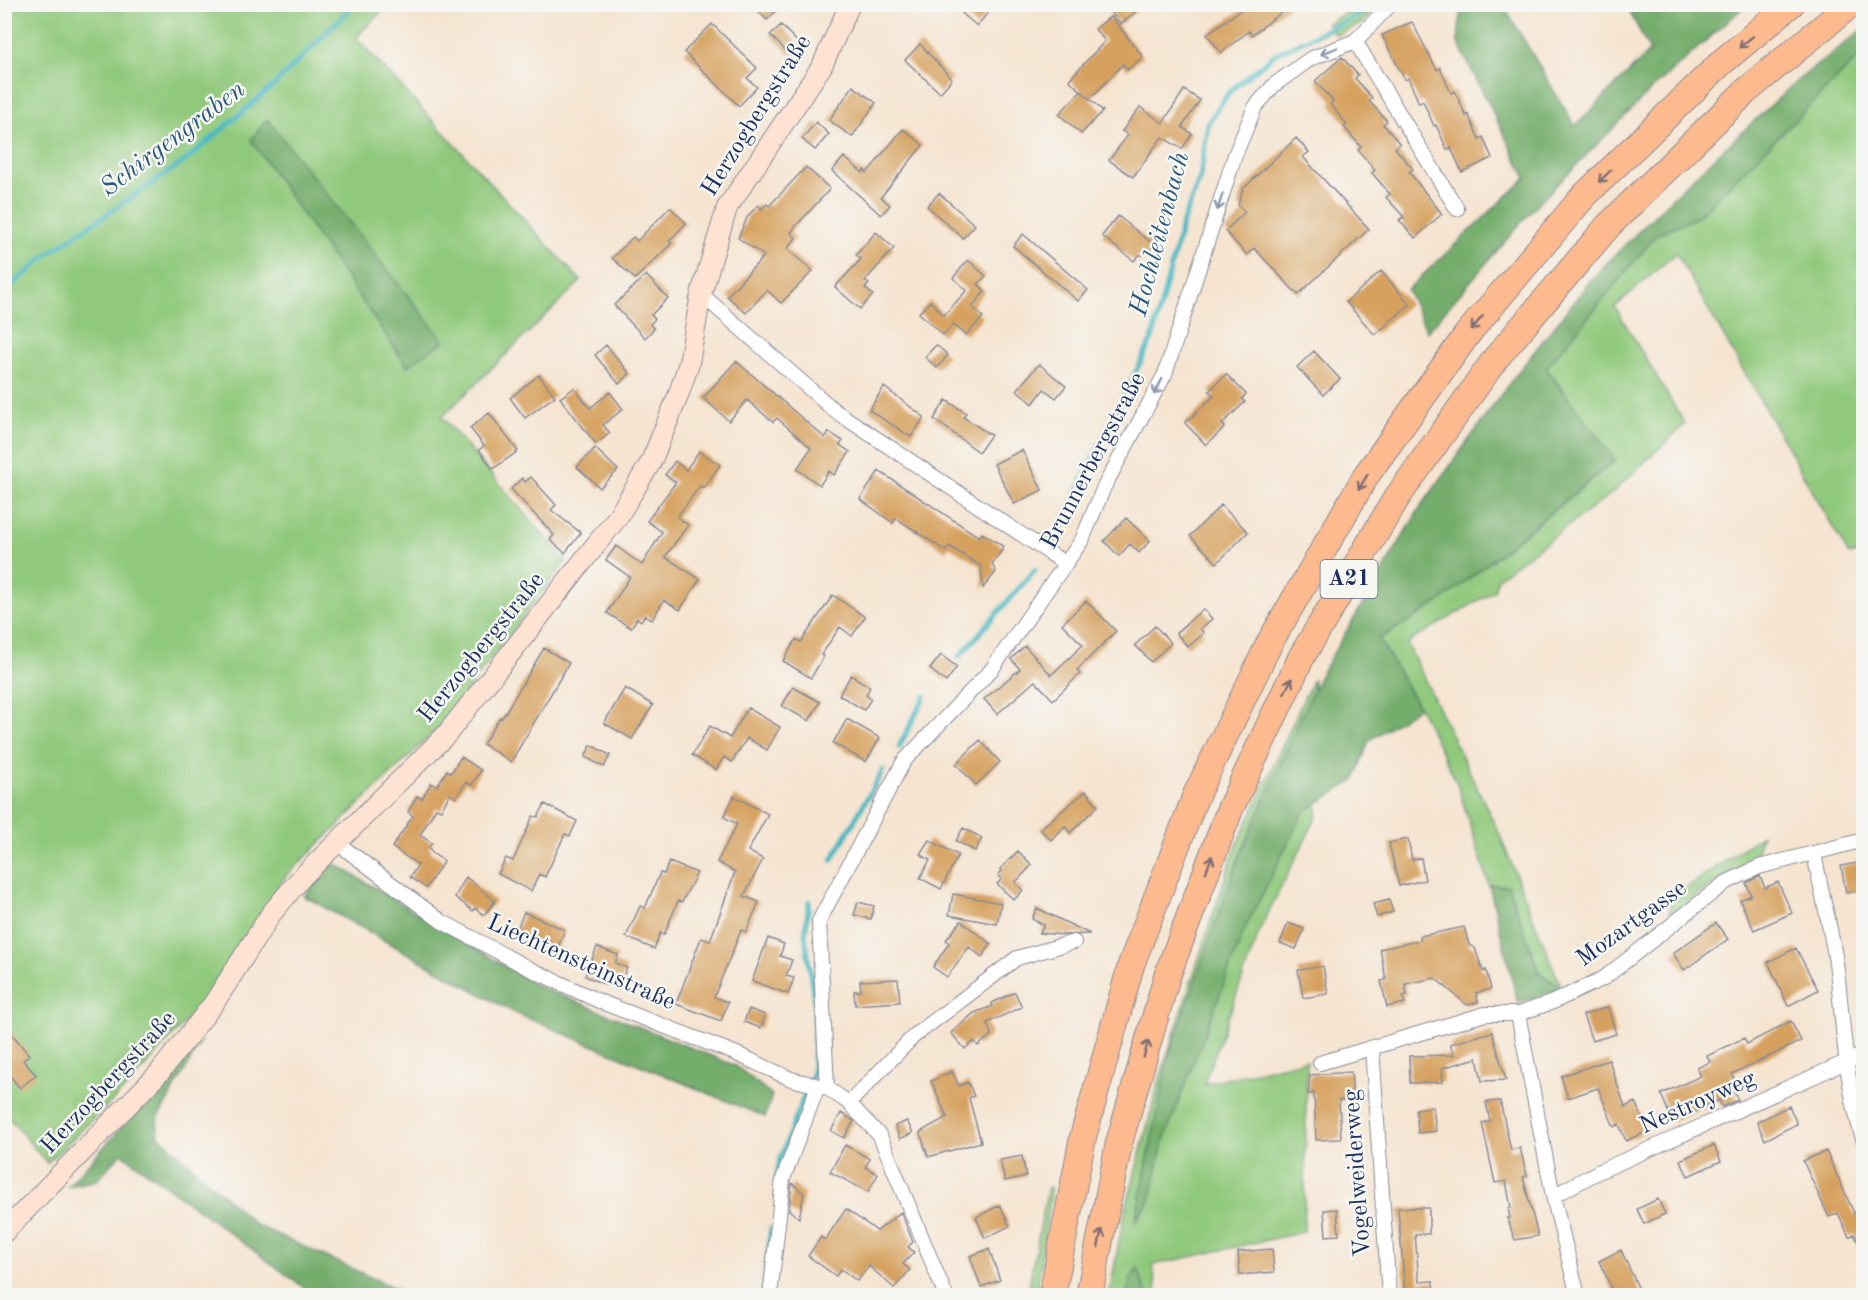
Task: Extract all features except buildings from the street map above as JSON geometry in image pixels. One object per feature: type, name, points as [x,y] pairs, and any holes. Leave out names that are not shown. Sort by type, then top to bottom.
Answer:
[{"type":"highway","name":"A21","points":[[1052,1296],[1083,1137],[1131,965],[1196,795],[1270,642],[1367,474],[1469,332],[1583,197],[1722,62],[1791,4]]},
{"type":"highway","name":"A21","points":[[1089,1296],[1119,1143],[1167,976],[1230,809],[1302,656],[1396,499],[1496,358],[1609,225],[1745,92],[1851,4]]},
{"type":"main road","name":"Herzogbergstraße","points":[[4,1232],[159,1073],[214,1003],[271,914],[301,878],[336,842],[446,735],[569,581],[632,497],[651,462],[689,363],[701,294],[727,208],[822,66],[850,4]]},
{"type":"street","name":"Brunnerbergstraße","points":[[770,1296],[783,1179],[819,1086],[819,921],[904,761],[992,669],[1082,540],[1104,487],[1165,374],[1235,155],[1255,106],[1274,85],[1310,59],[1354,41],[1391,4]]},
{"type":"street","points":[[1354,41],[1457,209]]},
{"type":"street","points":[[701,294],[835,411],[1066,564]]},
{"type":"street","name":"Mozartgasse","points":[[1320,1063],[1485,1014],[1518,1014],[1553,1002],[1604,978],[1725,883],[1759,867],[1863,840]]},
{"type":"street","name":"Liechtensteinstraße","points":[[336,842],[441,921],[528,968],[601,1002],[797,1080],[819,1086]]},
{"type":"street","points":[[1814,853],[1837,969],[1845,1063],[1863,1142]]},
{"type":"street","points":[[849,1103],[914,1036],[1017,958],[1074,942]]},
{"type":"street","points":[[1518,1014],[1553,1196],[1578,1296]]},
{"type":"street","name":"Vogelweiderweg","points":[[1372,1048],[1389,1296]]},
{"type":"street","name":"Nestroyweg","points":[[1553,1196],[1598,1172],[1863,1054]]},
{"type":"street","points":[[819,1086],[849,1103],[880,1136],[946,1296]]},
{"type":"green space","points":[[4,5],[387,5],[356,38],[581,281],[442,417],[566,561],[437,729],[284,878],[201,1004],[126,1088],[47,1163],[4,1112]]},
{"type":"green space","points":[[1357,5],[1378,5],[1361,24],[1336,35],[1327,24]]},
{"type":"green space","points":[[1461,5],[1503,5],[1575,126],[1650,51],[1626,5],[1746,5],[1652,89],[1534,208],[1427,332],[1407,290],[1526,178],[1458,43]]},
{"type":"green space","points":[[1863,29],[1863,53],[1697,217],[1657,234],[1546,368],[1615,460],[1440,602],[1379,639],[1419,707],[1369,741],[1354,781],[1304,811],[1245,929],[1163,1143],[1150,1201],[1135,1222],[1168,1057],[1239,857],[1319,677],[1420,508],[1508,385],[1593,277],[1682,188],[1798,80]]},
{"type":"green space","points":[[1863,53],[1863,551],[1849,555],[1676,253],[1615,307],[1685,424],[1612,493],[1498,578],[1494,591],[1407,643],[1499,833],[1562,989],[1539,972],[1508,886],[1489,885],[1457,783],[1419,707],[1379,639],[1440,602],[1615,461],[1546,368],[1657,234],[1697,217]]},
{"type":"green space","points":[[267,119],[444,341],[407,366],[251,140]]},
{"type":"green space","points":[[1313,679],[1317,816],[1261,927],[1204,1084],[1307,1060],[1304,1232],[1153,1265],[1157,1295],[1109,1296],[1123,1220],[1160,1077],[1233,854]]},
{"type":"green space","points":[[1762,835],[1755,856],[1669,914],[1672,898]]},
{"type":"green space","points":[[332,862],[538,986],[736,1066],[772,1095],[765,1117],[515,1013],[304,896]]},
{"type":"green space","points":[[1489,885],[1508,886],[1539,972],[1562,989],[1518,1003]]},
{"type":"green space","points":[[202,1040],[157,1120],[159,1136],[256,1225],[410,1295],[314,1295],[121,1153],[97,1180],[68,1186]]},
{"type":"green space","points":[[1048,1187],[1052,1189],[1036,1295],[1027,1295]]},
{"type":"green space","points":[[1138,1268],[1147,1295],[1127,1295],[1130,1279]]},
{"type":"waterway","name":"Schirgengraben","points":[[4,292],[48,254],[186,160],[273,86],[355,4]]},
{"type":"waterway","name":"Hochleitenbach","points":[[1056,540],[1083,478],[1152,339],[1182,224],[1200,178],[1208,123],[1230,91],[1275,54],[1367,11],[1371,4]]},
{"type":"waterway","name":"Hochleitenbach","points":[[959,657],[1035,570]]},
{"type":"waterway","name":"Hochleitenbach","points":[[899,747],[925,696]]},
{"type":"waterway","name":"Hochleitenbach","points":[[832,860],[883,770]]},
{"type":"waterway","name":"Hochleitenbach","points":[[776,1181],[779,1162],[813,1073],[815,1007],[805,935],[809,901]]},
{"type":"waterway","name":"Hochleitenbach","points":[[763,1296],[771,1229]]}]
